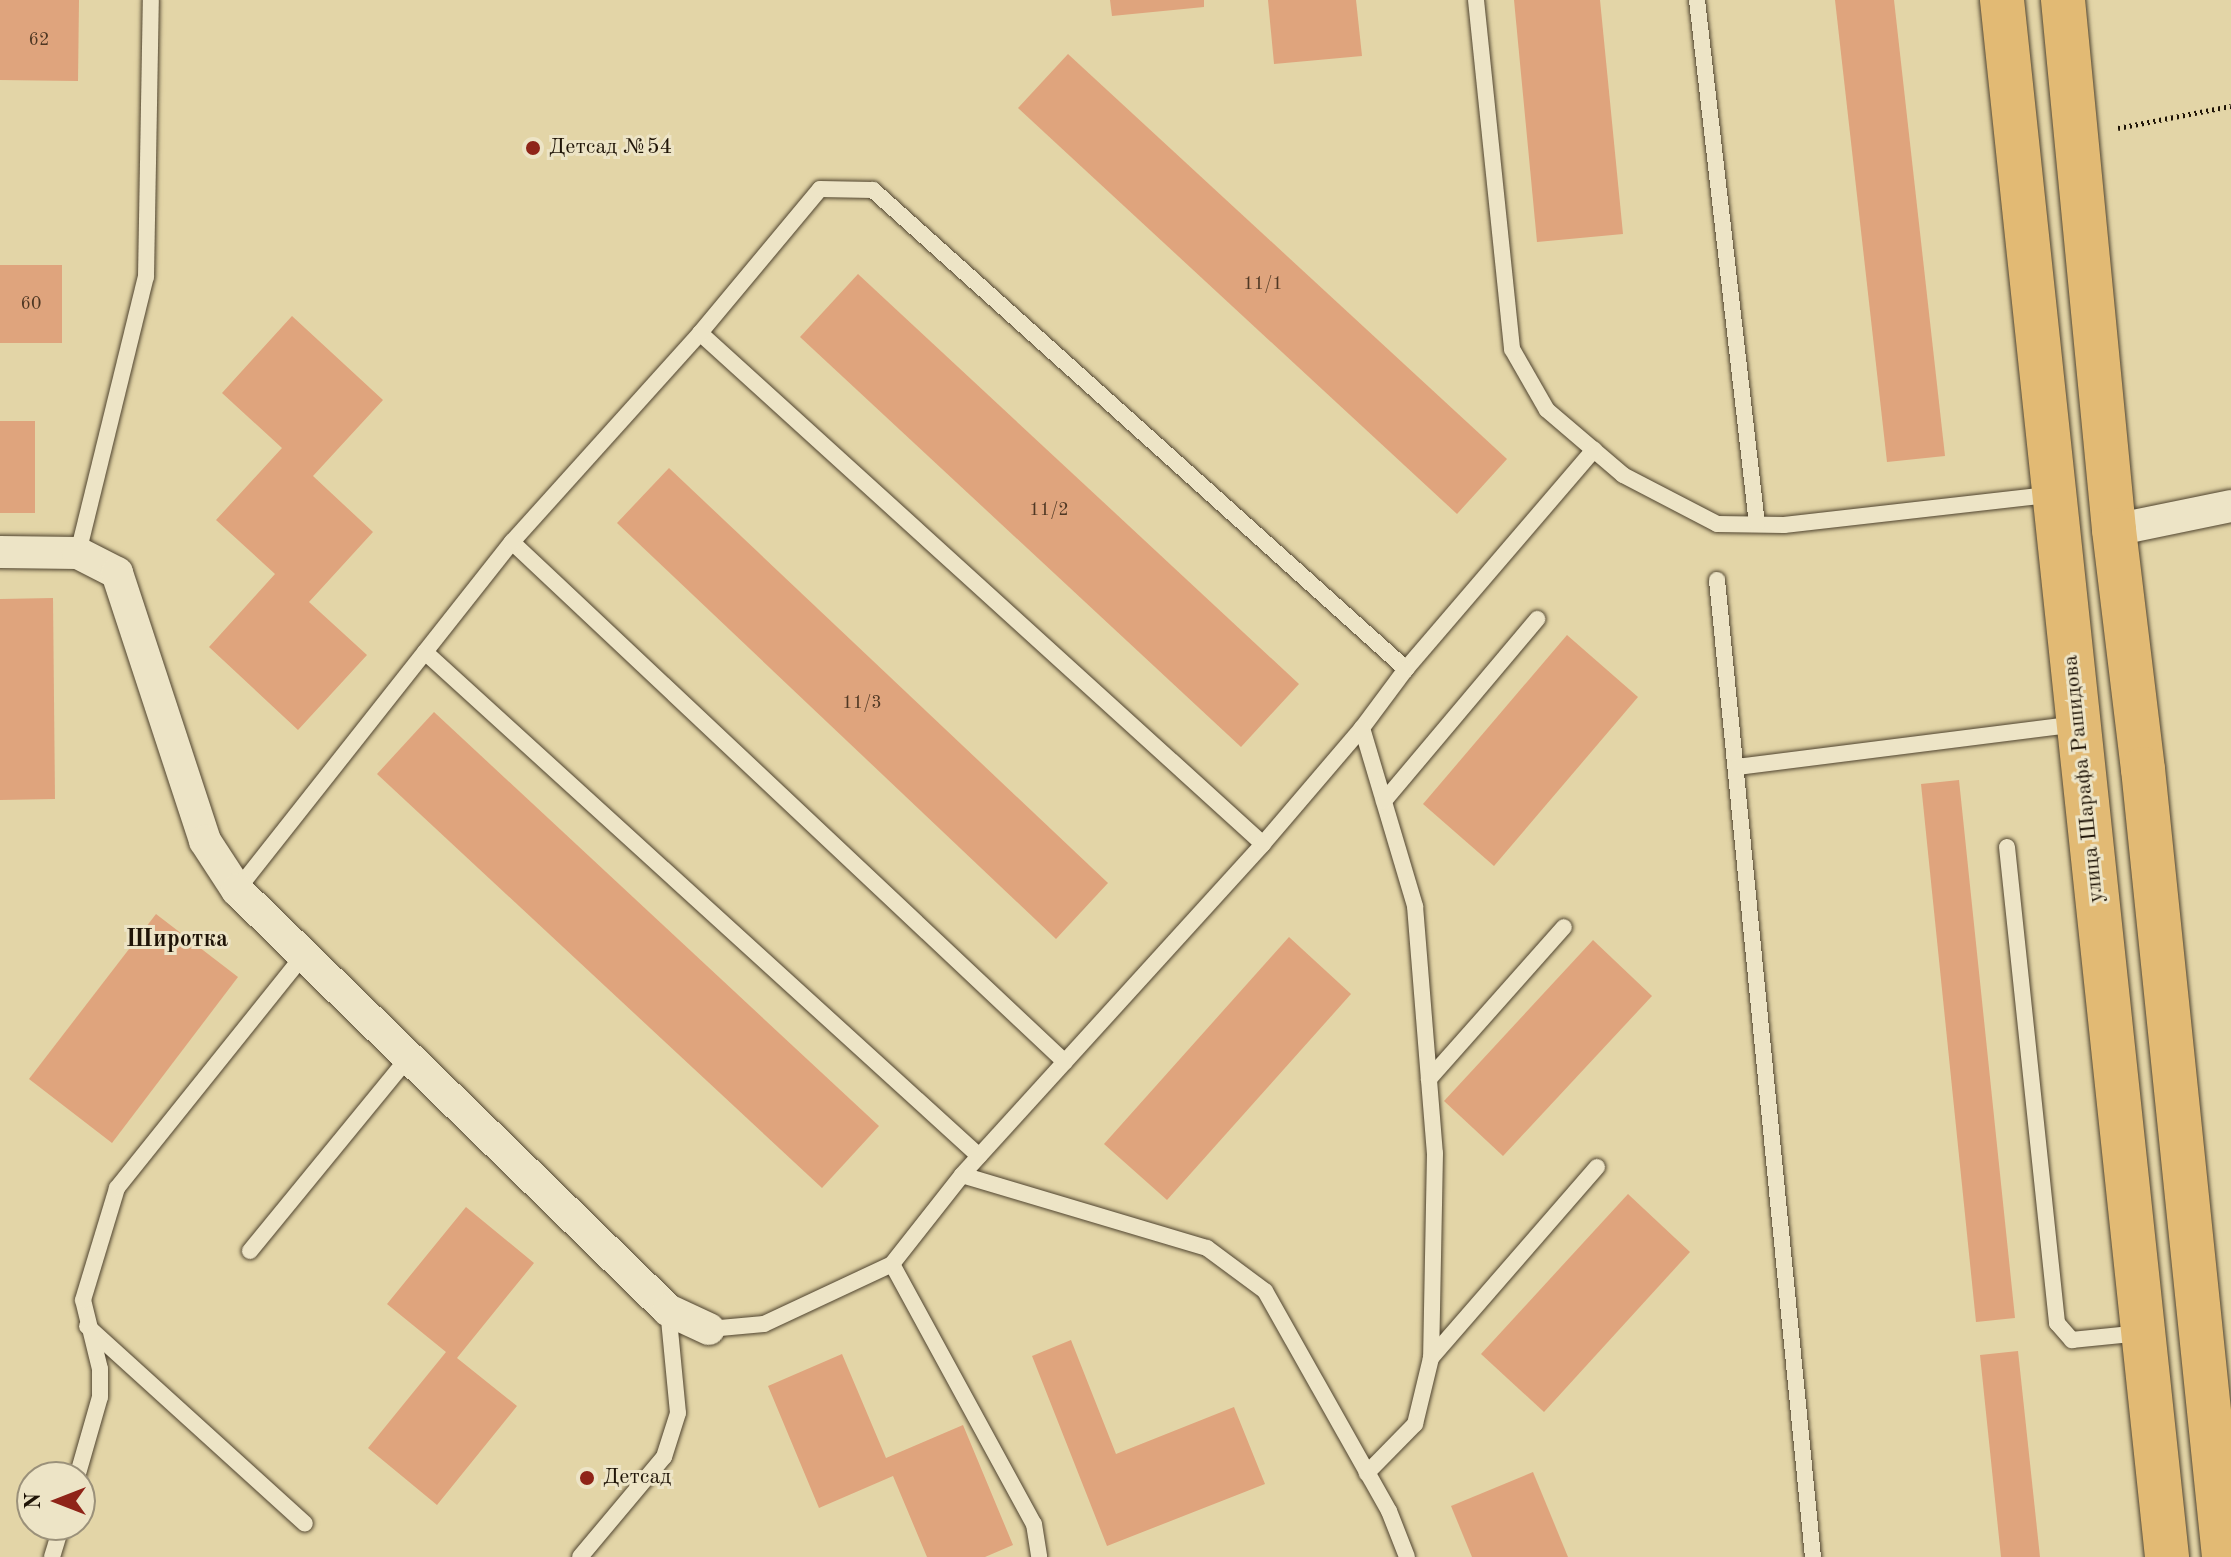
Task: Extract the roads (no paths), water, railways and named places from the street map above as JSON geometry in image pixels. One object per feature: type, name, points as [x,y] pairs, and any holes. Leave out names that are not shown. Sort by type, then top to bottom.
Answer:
[{"type":"main road","name":"улица Шарафа Рашидова","points":[[2002,0],[2167,1557]]},
{"type":"main road","points":[[2063,0],[2114,530],[2143,769],[2224,1557]]},
{"type":"street","points":[[2114,530],[2231,506]]},
{"type":"street","points":[[0,552],[78,553],[117,573],[205,841],[237,890],[668,1310],[709,1329]]},
{"type":"lane","points":[[78,553],[146,277],[151,0]]},
{"type":"lane","points":[[1476,0],[1512,349],[1547,410],[1623,475],[1717,524],[1784,525],[2055,494]]},
{"type":"lane","points":[[1697,0],[1757,524]]},
{"type":"lane","points":[[237,890],[512,542],[700,333],[820,189],[873,190],[1406,669]]},
{"type":"lane","points":[[700,333],[1263,844]]},
{"type":"lane","points":[[709,1329],[764,1324],[892,1264],[962,1175],[1263,844],[1362,728],[1406,669],[1594,450]]},
{"type":"lane","points":[[512,542],[1065,1062]]},
{"type":"lane","points":[[1717,580],[1813,1557]]},
{"type":"lane","points":[[1384,801],[1537,619]]},
{"type":"lane","points":[[425,652],[979,1156]]},
{"type":"lane","points":[[1737,767],[2078,724]]},
{"type":"lane","points":[[1362,728],[1415,906],[1435,1153],[1431,1358],[1415,1424],[1367,1473]]},
{"type":"lane","points":[[2007,847],[2057,1323],[2072,1340],[2144,1332]]},
{"type":"lane","points":[[1429,1079],[1564,927]]},
{"type":"lane","points":[[82,1461],[100,1397],[100,1369],[83,1300],[117,1188],[303,956]]},
{"type":"lane","points":[[250,1251],[408,1058]]},
{"type":"lane","points":[[1431,1358],[1597,1167]]},
{"type":"lane","points":[[962,1175],[1207,1248],[1265,1291],[1389,1511],[1407,1557]]},
{"type":"lane","points":[[892,1264],[1034,1524],[1039,1557]]},
{"type":"lane","points":[[580,1557],[664,1457],[678,1413],[668,1310]]},
{"type":"lane","points":[[87,1325],[305,1524]]},
{"type":"place","name":"Детсад №54","points":[[533,148]]},
{"type":"place","name":"Детсад","points":[[587,1478]]},
{"type":"district","name":"Широтка","points":[[177,941]]}]
